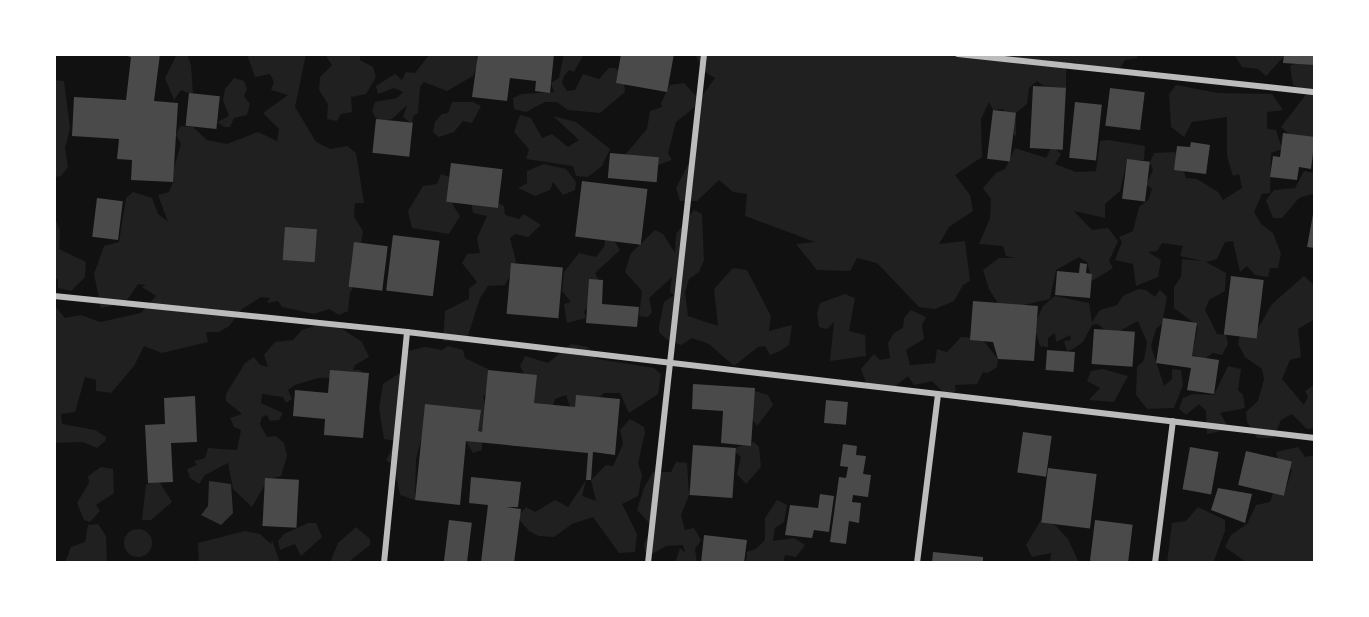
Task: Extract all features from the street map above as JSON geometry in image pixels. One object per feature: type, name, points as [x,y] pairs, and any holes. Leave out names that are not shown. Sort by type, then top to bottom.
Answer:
[{"type":"street","points":[[648,563],[672,362],[704,54]]},
{"type":"street","points":[[958,54],[1315,92]]},
{"type":"street","points":[[54,296],[407,332],[1315,438]]},
{"type":"street","points":[[384,563],[407,332]]},
{"type":"street","points":[[917,563],[938,394]]},
{"type":"street","points":[[1155,563],[1173,421]]},
{"type":"shaded area","points":[[177,54],[187,54],[191,65],[193,95],[181,90],[174,100],[165,78]]},
{"type":"shaded area","points":[[247,54],[306,54],[295,107],[316,142],[330,149],[347,146],[356,153],[364,203],[355,203],[354,217],[363,231],[361,243],[353,250],[351,266],[357,272],[357,280],[350,293],[348,311],[339,315],[329,309],[314,314],[282,307],[278,301],[267,303],[270,298],[261,297],[242,309],[229,326],[219,332],[206,332],[208,342],[162,353],[144,346],[134,366],[111,393],[96,391],[96,380],[85,377],[75,412],[61,414],[62,424],[95,430],[106,437],[105,441],[97,448],[83,442],[54,443],[54,305],[65,318],[81,315],[100,322],[141,313],[156,296],[142,287],[146,285],[138,284],[125,303],[101,308],[94,274],[104,246],[119,242],[126,198],[133,192],[152,198],[158,214],[168,222],[158,195],[169,192],[173,182],[172,174],[181,144],[176,135],[180,126],[193,127],[207,140],[227,144],[258,132],[277,141],[279,129],[263,113],[288,95],[271,90],[274,82],[270,74],[255,77]]},
{"type":"shaded area","points":[[325,54],[360,54],[360,60],[373,67],[376,77],[366,94],[351,97],[352,112],[341,114],[337,121],[327,119],[328,104],[319,90],[320,77],[332,65]]},
{"type":"shaded area","points":[[430,54],[476,54],[478,65],[473,76],[447,91],[424,82],[420,87],[418,113],[413,116],[412,124],[403,117],[407,105],[392,119],[381,121],[375,117],[372,111],[375,102],[397,98],[403,92],[394,88],[378,94],[376,86],[395,74],[402,80],[406,72],[415,73]]},
{"type":"shaded area","points":[[564,54],[584,54],[574,72],[569,70],[564,76],[562,83],[567,91],[575,90],[583,74],[599,79],[609,68],[615,68],[623,74],[625,92],[600,113],[568,110],[557,102],[545,102],[526,112],[514,109],[513,98],[522,94],[554,92],[551,83],[559,78]]},
{"type":"shaded area","points":[[695,54],[1138,54],[1137,58],[1125,60],[1120,68],[1086,68],[1075,62],[1066,65],[1066,88],[1044,86],[1037,81],[1029,88],[1027,104],[1016,113],[1016,137],[1007,128],[1008,118],[1003,109],[993,110],[989,102],[981,119],[982,157],[955,175],[970,195],[973,211],[949,227],[939,244],[965,241],[970,281],[963,285],[954,301],[935,309],[919,307],[877,263],[857,258],[850,271],[817,270],[796,244],[815,242],[745,216],[747,194],[733,192],[719,180],[697,201],[680,201],[676,188],[694,153],[699,100],[715,78],[703,71]]},
{"type":"shaded area","points":[[1234,54],[1286,54],[1266,76],[1258,69],[1242,67]]},
{"type":"shaded area","points":[[1315,54],[1315,137],[1292,137],[1281,127],[1308,92],[1293,85],[1290,66]]},
{"type":"shaded area","points":[[234,78],[244,81],[247,89],[244,96],[250,104],[247,115],[234,118],[230,127],[224,127],[217,122],[229,116],[223,100],[225,89]]},
{"type":"shaded area","points":[[54,80],[64,81],[70,128],[65,148],[68,167],[61,176],[54,177]]},
{"type":"shaded area","points":[[684,83],[696,96],[695,107],[676,122],[668,153],[672,160],[658,165],[625,155],[647,129],[650,111],[662,107],[661,103],[670,85]]},
{"type":"shaded area","points":[[1176,85],[1218,93],[1272,94],[1283,110],[1267,112],[1267,129],[1276,130],[1282,149],[1271,153],[1270,193],[1262,194],[1254,212],[1261,224],[1273,233],[1281,254],[1278,268],[1270,268],[1268,277],[1255,275],[1247,266],[1240,272],[1233,241],[1225,242],[1217,259],[1206,262],[1226,273],[1225,291],[1209,300],[1205,310],[1217,334],[1226,335],[1228,344],[1222,355],[1213,353],[1205,359],[1192,355],[1198,326],[1174,308],[1174,287],[1181,277],[1182,259],[1203,261],[1180,256],[1183,246],[1162,243],[1157,251],[1148,252],[1161,260],[1158,277],[1136,286],[1133,264],[1115,260],[1122,242],[1119,237],[1133,231],[1139,207],[1149,199],[1152,188],[1146,185],[1153,170],[1150,162],[1154,153],[1174,152],[1180,157],[1186,178],[1197,179],[1218,192],[1223,200],[1242,188],[1239,174],[1233,176],[1227,156],[1227,117],[1192,122],[1184,137],[1171,127],[1169,94]]},
{"type":"shaded area","points":[[452,102],[473,102],[481,106],[472,123],[463,121],[454,132],[439,137],[433,132],[435,122],[442,114],[448,113]]},
{"type":"shaded area","points":[[520,115],[531,118],[542,138],[552,134],[568,147],[579,140],[553,116],[576,122],[610,149],[602,166],[588,177],[576,176],[573,166],[526,159],[529,149],[514,132]]},
{"type":"shaded area","points":[[1108,140],[1145,146],[1144,160],[1127,161],[1120,191],[1105,204],[1105,218],[1074,211],[1092,230],[1108,228],[1118,241],[1109,261],[1113,268],[1092,281],[1087,262],[1079,257],[1056,270],[1050,299],[1002,310],[989,289],[983,270],[999,258],[1015,258],[1006,256],[1003,246],[979,244],[990,218],[991,199],[983,188],[996,173],[1005,169],[1015,148],[1046,158],[1052,146],[1061,154],[1055,164],[1076,172],[1096,171],[1100,141]]},
{"type":"shaded area","points":[[544,164],[566,169],[576,182],[575,190],[563,195],[553,182],[550,190],[535,196],[518,188],[527,183],[527,171]]},
{"type":"shaded area","points":[[1304,171],[1315,173],[1315,193],[1299,198],[1282,218],[1273,218],[1266,200],[1274,190],[1295,188]]},
{"type":"shaded area","points":[[441,174],[454,179],[453,205],[460,216],[449,234],[412,228],[408,211],[423,186],[437,184]]},
{"type":"shaded area","points":[[491,199],[504,206],[505,215],[519,219],[524,214],[541,225],[528,237],[515,234],[510,238],[516,261],[513,269],[505,285],[488,286],[480,298],[466,342],[443,341],[445,311],[469,299],[469,289],[477,282],[462,263],[467,254],[480,253],[477,238],[487,216],[473,213],[471,202]]},
{"type":"shaded area","points":[[694,210],[702,214],[704,260],[699,272],[689,279],[685,293],[688,316],[718,326],[714,289],[733,268],[747,270],[771,316],[769,331],[792,325],[789,345],[780,351],[770,355],[765,346],[758,347],[734,366],[709,344],[692,338],[681,345],[666,339],[659,332],[659,326],[664,302],[674,295],[670,292],[672,277],[649,298],[652,312],[648,317],[639,316],[642,291],[625,272],[631,253],[655,230],[663,234],[675,253],[676,234]]},
{"type":"shaded area","points":[[54,215],[60,231],[59,249],[86,262],[85,277],[71,291],[58,288],[58,279],[54,279]]},
{"type":"shaded area","points":[[612,237],[620,250],[595,273],[601,284],[584,312],[586,318],[567,323],[564,304],[571,302],[562,291],[564,272],[579,253],[596,257],[604,247],[605,240]]},
{"type":"shaded area","points":[[1304,276],[1315,286],[1315,319],[1298,329],[1301,357],[1290,360],[1282,379],[1304,405],[1308,397],[1305,391],[1315,384],[1315,428],[1307,429],[1292,414],[1281,420],[1273,438],[1257,438],[1247,422],[1246,412],[1258,401],[1264,379],[1262,369],[1245,357],[1238,344],[1240,335],[1253,337],[1272,304]]},
{"type":"shaded area","points":[[1138,289],[1146,290],[1155,297],[1160,290],[1167,297],[1162,324],[1156,329],[1151,346],[1164,386],[1172,379],[1172,369],[1181,370],[1183,385],[1174,408],[1147,409],[1136,395],[1137,367],[1144,360],[1147,342],[1138,321],[1118,332],[1108,333],[1098,324],[1092,325],[1083,342],[1067,351],[1064,341],[1071,340],[1070,335],[1056,342],[1055,333],[1048,338],[1048,347],[1040,346],[1034,326],[1043,306],[1055,296],[1089,303],[1092,322],[1100,310],[1117,305],[1123,296]]},
{"type":"shaded area","points":[[845,294],[855,298],[849,331],[865,335],[866,356],[830,361],[834,322],[827,329],[819,327],[817,313],[820,303]]},
{"type":"shaded area","points":[[911,310],[926,317],[922,325],[924,339],[906,350],[910,365],[935,363],[937,349],[947,352],[961,337],[981,338],[998,359],[997,367],[988,373],[983,372],[977,384],[955,385],[956,391],[946,395],[932,381],[914,385],[908,376],[892,389],[867,385],[861,369],[874,354],[880,360],[890,358],[888,343],[894,333],[903,328],[904,318]]},
{"type":"shaded area","points":[[330,321],[362,342],[369,357],[355,365],[353,370],[360,370],[367,377],[318,378],[295,385],[288,390],[292,399],[286,403],[283,397],[262,394],[261,403],[283,413],[279,420],[270,421],[267,415],[262,417],[260,424],[267,437],[276,436],[284,443],[287,456],[281,476],[268,479],[252,507],[233,489],[228,463],[205,475],[199,484],[190,478],[187,469],[197,465],[194,461],[205,458],[208,448],[237,450],[241,430],[234,427],[230,418],[242,414],[226,401],[226,394],[245,363],[254,357],[260,365],[268,367],[264,355],[275,342],[293,340],[302,330]]},
{"type":"shaded area","points":[[571,344],[588,347],[597,359],[654,368],[661,374],[658,394],[629,413],[620,393],[604,393],[575,421],[566,395],[555,399],[550,413],[544,405],[534,403],[532,391],[520,366],[525,356],[548,363]]},
{"type":"shaded area","points":[[448,346],[463,350],[465,358],[488,369],[490,388],[483,397],[489,415],[482,432],[482,450],[473,453],[466,441],[480,410],[427,418],[416,459],[415,500],[400,495],[394,466],[386,460],[396,441],[384,439],[379,408],[383,384],[403,371],[405,352],[425,347],[442,350]]},
{"type":"shaded area","points":[[1228,366],[1241,369],[1238,390],[1243,395],[1245,408],[1220,413],[1226,423],[1221,431],[1207,434],[1206,411],[1199,404],[1186,415],[1179,409],[1183,398],[1192,394],[1214,395]]},
{"type":"shaded area","points":[[1103,369],[1128,376],[1114,402],[1089,400],[1100,388],[1087,381],[1091,371]]},
{"type":"shaded area","points":[[755,391],[768,395],[773,405],[757,426],[750,416],[749,403]]},
{"type":"shaded area","points":[[630,419],[644,427],[645,433],[638,463],[642,475],[638,496],[622,504],[637,534],[635,552],[619,553],[593,517],[572,524],[554,537],[539,536],[529,531],[517,517],[526,507],[535,512],[555,500],[568,507],[586,480],[582,496],[596,501],[591,480],[606,465],[613,466],[623,444],[620,430]]},
{"type":"shaded area","points":[[754,442],[759,447],[761,467],[746,484],[737,474],[741,457],[735,452],[737,447]]},
{"type":"shaded area","points":[[1298,447],[1305,457],[1315,455],[1315,563],[1247,563],[1225,547],[1231,535],[1247,524],[1256,505],[1270,502],[1273,493],[1284,494],[1292,470],[1279,465],[1276,452]]},
{"type":"shaded area","points":[[676,462],[687,463],[689,495],[681,515],[685,530],[694,528],[701,540],[695,549],[697,563],[675,563],[680,548],[685,553],[683,545],[666,546],[649,556],[645,552],[644,544],[652,526],[637,510],[644,488],[653,472],[671,472]]},
{"type":"shaded area","points":[[101,467],[113,469],[114,493],[96,505],[100,511],[90,522],[84,520],[77,503],[89,483],[88,476]]},
{"type":"shaded area","points":[[157,478],[172,502],[151,520],[142,520],[146,485]]},
{"type":"shaded area","points":[[209,481],[231,484],[233,513],[221,525],[201,515],[208,506]]},
{"type":"shaded area","points":[[777,500],[787,505],[784,522],[775,528],[773,541],[794,538],[805,545],[796,557],[785,555],[783,563],[746,563],[747,552],[756,549],[765,540],[765,518]]},
{"type":"shaded area","points":[[1198,507],[1225,520],[1225,531],[1213,563],[1167,563],[1172,523],[1186,521]]},
{"type":"shaded area","points":[[1041,520],[1055,525],[1068,539],[1079,563],[1050,563],[1051,553],[1032,557],[1026,545]]},
{"type":"shaded area","points":[[308,523],[316,523],[322,537],[301,556],[295,544],[280,550],[278,541],[284,534]]},
{"type":"shaded area","points":[[98,524],[106,536],[107,563],[65,563],[71,547],[85,542],[88,525]]},
{"type":"shaded area","points":[[356,527],[370,539],[370,545],[347,563],[330,563],[338,543]]},
{"type":"shaded area","points":[[138,529],[148,533],[152,543],[148,553],[138,557],[128,553],[124,543],[128,533]]},
{"type":"shaded area","points":[[245,531],[260,534],[271,544],[272,540],[280,563],[199,563],[198,543]]},
{"type":"building","points":[[119,54],[160,54],[154,101],[178,103],[173,182],[131,180],[132,160],[117,159],[119,139],[72,136],[74,97],[126,100],[131,57]]},
{"type":"building","points":[[478,54],[554,54],[550,93],[535,91],[536,81],[510,78],[507,101],[472,97]]},
{"type":"building","points":[[621,54],[674,54],[667,92],[616,83]]},
{"type":"building","points":[[1284,54],[1315,54],[1315,65],[1283,63]]},
{"type":"building","points":[[1033,86],[1066,88],[1063,150],[1030,148]]},
{"type":"building","points":[[1110,88],[1145,92],[1140,130],[1105,126]]},
{"type":"building","points":[[189,93],[220,96],[216,129],[186,126]]},
{"type":"building","points":[[1075,102],[1102,105],[1096,161],[1069,158]]},
{"type":"building","points":[[993,110],[1016,113],[1010,161],[987,159]]},
{"type":"building","points":[[376,119],[413,123],[409,157],[372,153]]},
{"type":"building","points":[[1283,133],[1315,137],[1311,169],[1299,167],[1297,180],[1270,177],[1273,156],[1280,157]]},
{"type":"building","points":[[1191,142],[1210,145],[1206,174],[1174,170],[1177,146],[1190,147]]},
{"type":"building","points":[[610,153],[659,157],[657,182],[608,178]]},
{"type":"building","points":[[1127,159],[1150,162],[1145,202],[1122,199]]},
{"type":"building","points":[[451,163],[503,169],[498,208],[446,202]]},
{"type":"building","points":[[582,181],[648,189],[641,245],[575,237]]},
{"type":"building","points":[[97,198],[123,201],[118,240],[92,237]]},
{"type":"building","points":[[1315,209],[1315,248],[1307,247]]},
{"type":"building","points":[[285,227],[317,229],[315,262],[283,260]]},
{"type":"building","points":[[393,235],[440,241],[433,296],[386,291]]},
{"type":"building","points":[[354,242],[388,246],[382,291],[349,287]]},
{"type":"building","points":[[511,263],[563,268],[558,318],[507,314]]},
{"type":"building","points":[[1080,263],[1087,264],[1086,273],[1092,274],[1090,298],[1055,295],[1057,271],[1079,273]]},
{"type":"building","points":[[1231,276],[1264,280],[1257,339],[1224,335]]},
{"type":"building","points":[[589,279],[603,280],[602,304],[639,307],[637,327],[586,323]]},
{"type":"building","points":[[973,301],[1038,306],[1034,361],[998,359],[993,342],[970,340]]},
{"type":"building","points":[[1163,318],[1197,323],[1192,356],[1219,360],[1214,394],[1187,390],[1191,368],[1156,363]]},
{"type":"building","points":[[1094,329],[1135,332],[1132,367],[1092,364]]},
{"type":"building","points":[[1047,350],[1075,352],[1074,372],[1046,370]]},
{"type":"building","points":[[330,370],[369,373],[363,438],[324,435],[325,419],[293,416],[295,390],[328,393]]},
{"type":"building","points":[[488,370],[537,375],[534,403],[575,407],[576,395],[620,399],[615,455],[593,452],[591,480],[586,480],[588,453],[466,441],[460,505],[415,500],[425,404],[481,410],[478,431],[482,432]]},
{"type":"building","points":[[693,384],[755,388],[751,446],[721,443],[723,411],[692,409]]},
{"type":"building","points":[[195,396],[197,442],[171,443],[173,482],[148,483],[145,425],[165,424],[164,398]]},
{"type":"building","points":[[826,400],[848,402],[846,425],[824,423]]},
{"type":"building","points":[[1023,432],[1052,436],[1046,477],[1017,473]]},
{"type":"building","points":[[843,444],[857,446],[856,455],[866,456],[863,474],[871,475],[868,497],[853,495],[852,502],[861,503],[859,523],[849,521],[846,544],[830,542],[839,477],[846,478],[848,467],[840,466]]},
{"type":"building","points":[[693,445],[736,448],[732,498],[690,495]]},
{"type":"building","points":[[1190,447],[1219,452],[1211,494],[1183,489]]},
{"type":"building","points":[[1246,451],[1292,462],[1284,496],[1238,485]]},
{"type":"building","points":[[1048,468],[1097,474],[1090,529],[1041,523]]},
{"type":"building","points":[[471,477],[521,482],[518,507],[506,507],[521,509],[514,563],[481,562],[488,505],[469,503]]},
{"type":"building","points":[[265,478],[299,480],[296,528],[262,526]]},
{"type":"building","points":[[1218,488],[1252,494],[1245,523],[1211,510]]},
{"type":"building","points":[[820,494],[834,496],[829,532],[814,530],[812,538],[785,535],[790,505],[818,508]]},
{"type":"building","points":[[449,520],[472,523],[467,563],[444,563]]},
{"type":"building","points":[[1095,520],[1133,525],[1128,563],[1090,561]]},
{"type":"building","points":[[704,535],[747,540],[744,563],[701,563]]},
{"type":"building","points":[[933,552],[983,557],[983,563],[932,563]]}]
